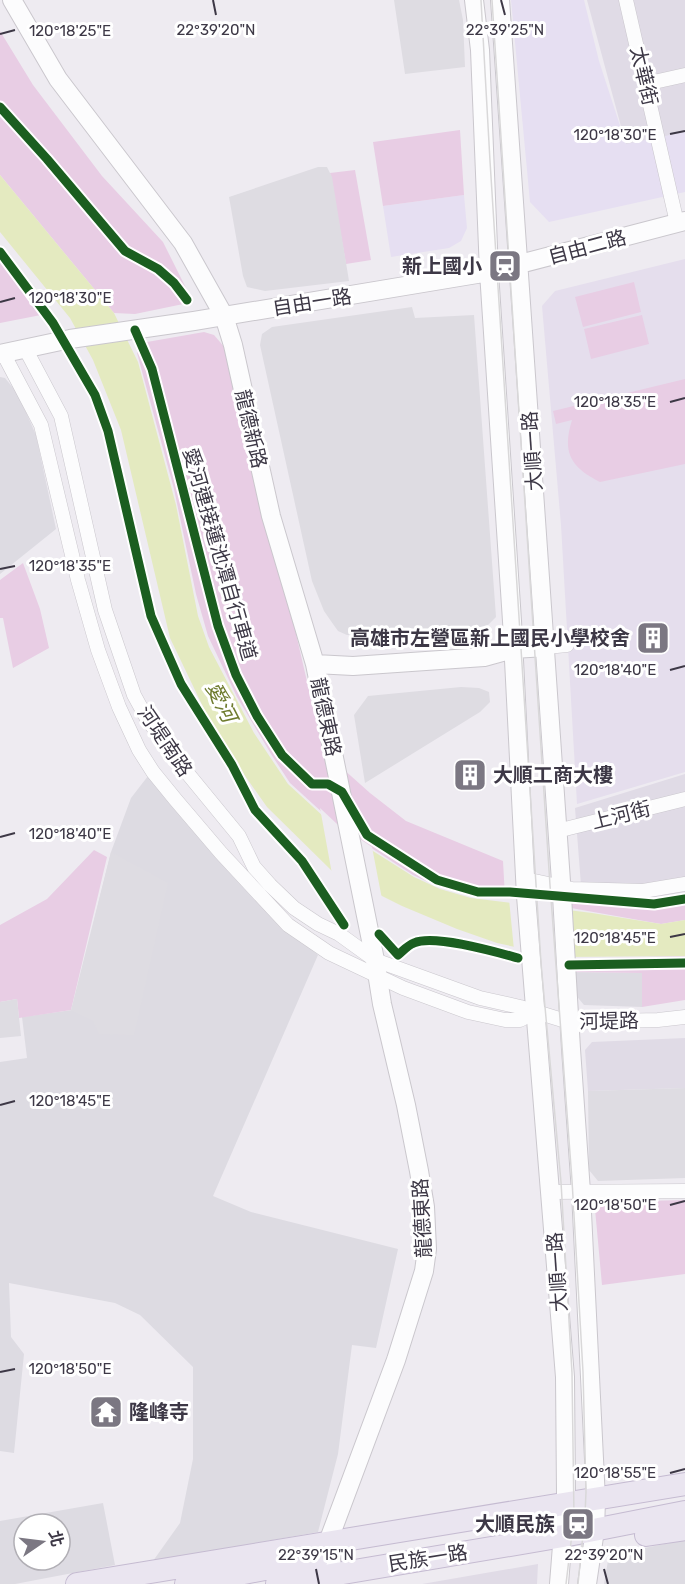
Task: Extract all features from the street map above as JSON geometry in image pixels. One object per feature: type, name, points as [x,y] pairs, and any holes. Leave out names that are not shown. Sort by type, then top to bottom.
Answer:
[{"type":"main road","name":"民族一路","points":[[595,1522],[685,1484]]},
{"type":"main road","name":"民族一路","points":[[186,1584],[331,1564],[595,1522],[685,1498]]},
{"type":"main road","name":"民族一路","points":[[77,1584],[331,1564],[595,1522],[685,1512]]},
{"type":"main road","name":"民族一路","points":[[595,1522],[685,1529]]},
{"type":"main road","name":"民族一路","points":[[354,1584],[563,1527]]},
{"type":"main road","name":"民族一路","points":[[277,1584],[331,1564]]},
{"type":"street","name":"龍德新路","points":[[12,0],[58,79],[183,243],[224,316],[233,345],[271,516],[315,664]]},
{"type":"street","name":"大順一路","points":[[474,0],[480,50],[489,272],[526,887],[565,1377],[566,1465],[559,1584]]},
{"type":"street","name":"大順一路","points":[[500,0],[546,647],[581,1192],[595,1522],[587,1584]]},
{"type":"street","name":"太華街","points":[[626,0],[681,222]]},
{"type":"street","points":[[645,84],[685,75]]},
{"type":"street","name":"自由二路","points":[[489,272],[681,222]]},
{"type":"street","name":"自由一路","points":[[25,348],[489,272]]},
{"type":"street","points":[[1,354],[25,348]]},
{"type":"street","name":"河堤南路","points":[[25,348],[61,416],[105,610],[135,695],[146,717],[196,786],[239,836],[254,867],[294,908],[318,924],[339,934],[376,968],[432,999],[488,1016],[520,1020],[535,1012]]},
{"type":"street","name":"河堤南路","points":[[1,354],[41,425],[78,580],[97,646],[119,707],[139,750],[153,772],[195,823],[288,926],[329,953],[376,968],[401,981],[463,1002],[480,998],[535,1012]]},
{"type":"street","points":[[315,664],[353,666],[484,657],[513,649],[567,645]]},
{"type":"street","name":"龍德東路","points":[[315,664],[376,968],[416,1151],[425,1207],[427,1248],[424,1270],[331,1564]]},
{"type":"street","name":"上河街","points":[[557,831],[685,799]]},
{"type":"street","points":[[526,887],[562,894],[643,891],[685,884]]},
{"type":"street","name":"河堤路","points":[[535,1012],[569,1022],[658,1020],[685,1017]]},
{"type":"street","points":[[551,1192],[685,1191]]},
{"type":"shaded area","points":[[394,0],[459,0],[463,20],[465,67],[405,74]]},
{"type":"shaded area","points":[[511,0],[584,0],[599,61],[626,144],[685,132],[685,192],[549,222],[530,202]]},
{"type":"shaded area","points":[[587,0],[685,0],[685,132],[626,145]]},
{"type":"shaded area","points":[[0,31],[33,85],[102,176],[163,242],[193,302],[135,314],[114,313],[0,175]]},
{"type":"shaded area","points":[[460,130],[464,195],[383,206],[373,142]]},
{"type":"shaded area","points":[[318,167],[327,167],[332,177],[349,281],[265,291],[247,287],[229,197]]},
{"type":"shaded area","points":[[355,170],[371,260],[346,264],[330,173]]},
{"type":"shaded area","points":[[464,195],[467,228],[461,241],[449,248],[391,257],[383,206]]},
{"type":"shaded area","points":[[685,259],[685,772],[577,804],[561,525],[542,306],[555,291]]},
{"type":"shaded area","points":[[0,260],[41,315],[0,323]]},
{"type":"shaded area","points":[[634,282],[641,312],[583,327],[575,297]]},
{"type":"shaded area","points":[[412,307],[415,318],[474,315],[496,617],[484,629],[347,635],[338,631],[324,611],[312,581],[260,345],[262,334],[272,327]]},
{"type":"shaded area","points":[[642,315],[649,344],[591,359],[584,329]]},
{"type":"shaded area","points":[[204,332],[214,335],[226,349],[323,751],[370,793],[406,821],[503,861],[505,897],[471,896],[439,887],[413,875],[336,825],[290,783],[237,697],[208,636],[196,594],[174,489],[137,353],[147,342]]},
{"type":"shaded area","points":[[0,377],[5,378],[18,394],[36,435],[56,529],[0,574]]},
{"type":"shaded area","points":[[685,379],[685,464],[600,482],[575,464],[568,441],[572,420],[556,424],[553,411]]},
{"type":"shaded area","points":[[23,563],[40,609],[49,648],[13,668],[3,618],[0,618],[0,580]]},
{"type":"shaded area","points":[[461,687],[479,688],[489,692],[490,702],[480,712],[365,783],[354,715],[368,696]]},
{"type":"shaded area","points":[[685,774],[685,894],[655,897],[586,892],[581,885],[575,808]]},
{"type":"shaded area","points":[[148,776],[242,885],[318,955],[213,1196],[251,1212],[398,1249],[376,1348],[352,1345],[338,1454],[318,1532],[153,1561],[180,1523],[193,1459],[193,1367],[140,1315],[115,1303],[9,1283],[11,1337],[24,1354],[14,1453],[0,1451],[0,1062],[27,1058],[22,1017],[72,1010],[111,852],[131,798]]},
{"type":"shaded area","points":[[94,850],[107,857],[71,1010],[19,1018],[17,999],[0,1002],[0,925],[47,899]]},
{"type":"shaded area","points":[[111,852],[168,883],[134,1035],[99,1034],[93,1021],[71,1010]]},
{"type":"shaded area","points":[[685,898],[685,920],[661,924],[571,908],[571,900],[650,904]]},
{"type":"shaded area","points":[[685,956],[685,1000],[642,1007],[642,973],[569,972],[568,959]]},
{"type":"shaded area","points":[[569,972],[642,973],[642,1007],[584,1005],[574,993]]},
{"type":"shaded area","points":[[17,999],[21,1036],[0,1038],[0,1002]]},
{"type":"shaded area","points":[[685,1038],[685,1088],[588,1091],[585,1050],[592,1042]]},
{"type":"shaded area","points":[[685,1088],[685,1178],[598,1181],[589,1170],[588,1091]]},
{"type":"shaded area","points":[[685,1200],[685,1274],[602,1285],[595,1209],[602,1202]]},
{"type":"shaded area","points":[[103,1503],[115,1565],[15,1584],[0,1584],[0,1521],[12,1519],[12,1572],[72,1572],[72,1512],[52,1512]]},
{"type":"shaded area","points":[[685,1540],[685,1584],[604,1584],[609,1555]]},
{"type":"shaded area","points":[[538,1564],[537,1584],[422,1584]]},
{"type":"water","name":"愛河","points":[[0,175],[114,313],[138,362],[176,505],[198,616],[209,647],[254,733],[288,784],[335,827],[414,877],[440,889],[471,898],[661,924],[685,920],[685,956],[561,957],[497,943],[457,929],[402,906],[332,871],[267,807],[217,736],[170,638],[121,430],[93,360],[70,318],[0,232]]},
{"type":"pier","points":[[320,808],[337,824],[372,847],[382,899],[332,874]]},
{"type":"pier","points":[[509,899],[569,907],[560,960],[514,950]]},
{"type":"tram line","points":[[481,0],[541,963],[561,1182],[572,1373],[574,1517],[566,1584]]},
{"type":"tram line","points":[[492,0],[583,1372],[586,1492],[578,1584]]},
{"type":"cycle path","points":[[0,107],[125,251],[158,269],[174,283],[187,300]]},
{"type":"cycle path","points":[[0,252],[53,323],[95,395],[108,431],[151,616],[181,684],[232,765],[255,810],[302,861],[344,925]]},
{"type":"cycle path","name":"愛河連接蓮池潭自行車道","points":[[135,330],[152,369],[218,626],[236,675],[257,716],[282,755],[312,784],[328,784],[342,792],[367,835],[437,880],[478,892],[510,892],[654,904],[685,899]]},
{"type":"cycle path","points":[[379,934],[398,955],[414,943],[436,941],[465,945],[518,958]]},
{"type":"cycle path","points":[[569,965],[685,963]]},
{"type":"place","name":"新上國小","points":[[505,266]]},
{"type":"place","name":"高雄市左營區新上國民小學校舍","points":[[653,638]]},
{"type":"place","name":"大順工商大樓","points":[[470,775]]},
{"type":"place","name":"隆峰寺","points":[[106,1412]]},
{"type":"place","name":"大順民族","points":[[578,1524]]}]
